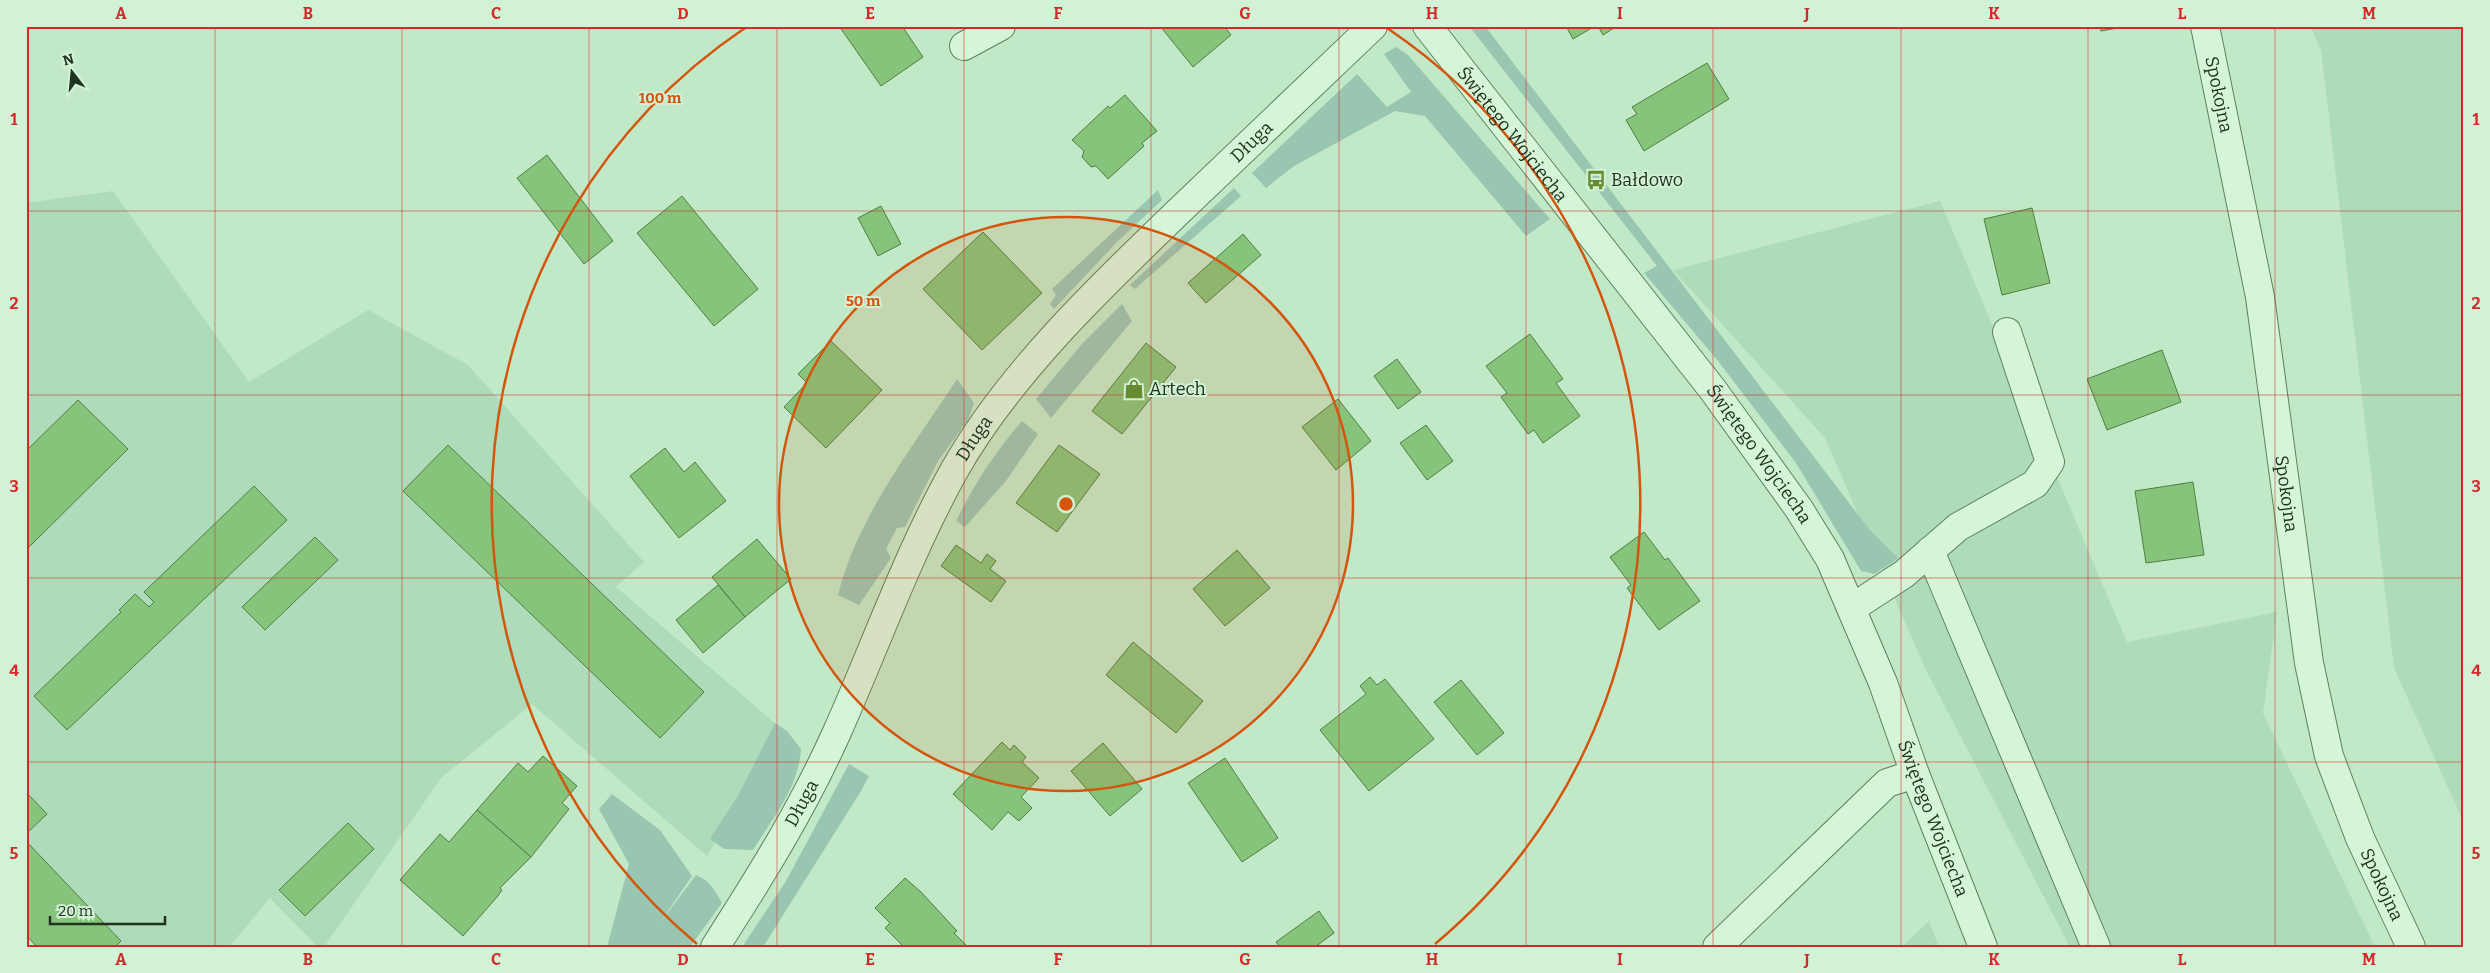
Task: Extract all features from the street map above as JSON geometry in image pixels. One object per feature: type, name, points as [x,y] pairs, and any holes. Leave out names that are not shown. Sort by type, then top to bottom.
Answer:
[{"type":"street","points":[[964,46],[1001,26]]},
{"type":"street","name":"Długa","points":[[715,947],[777,851],[813,783],[920,539],[956,468],[996,408],[1039,356],[1112,276],[1372,26]]},
{"type":"street","name":"Świętego Wojciecha","points":[[1427,26],[1718,397],[1799,509],[1830,559],[1883,683],[1915,774],[1983,947]]},
{"type":"street","name":"Spokojna","points":[[2205,26],[2260,297],[2309,663],[2329,756],[2360,838],[2411,947]]},
{"type":"street","points":[[1852,608],[1904,574],[1958,527],[2035,484],[2050,462],[2007,332]]},
{"type":"street","points":[[1930,551],[2096,947]]},
{"type":"street","points":[[1717,947],[1887,783],[1915,774]]},
{"type":"green space","points":[[1469,26],[1485,26],[1869,529],[1898,558],[1875,574],[1861,571],[1796,463],[1718,361],[1644,273],[1657,266]]},
{"type":"green space","points":[[2310,26],[2464,26],[2464,823],[2394,668],[2321,50]]},
{"type":"green space","points":[[1396,47],[1408,55],[1550,219],[1526,236],[1425,116],[1395,111],[1294,166],[1266,188],[1252,173],[1357,74],[1387,107],[1411,92],[1384,54]]},
{"type":"green space","points":[[1234,188],[1241,196],[1135,289],[1130,285]]},
{"type":"green space","points":[[1158,190],[1162,200],[1117,242],[1054,309],[1050,304],[1056,295],[1052,289]]},
{"type":"green space","points":[[113,191],[249,382],[368,310],[468,365],[644,562],[616,587],[784,731],[707,856],[532,704],[441,778],[324,947],[318,947],[270,898],[229,947],[37,947],[26,936],[26,203]]},
{"type":"green space","points":[[1940,201],[2127,642],[2277,612],[2263,713],[2375,947],[2070,947],[1925,668],[1825,438],[1673,270]]},
{"type":"green space","points":[[1122,304],[1132,321],[1051,418],[1036,399],[1082,344]]},
{"type":"green space","points":[[957,379],[974,403],[968,420],[938,461],[905,527],[897,528],[886,549],[891,558],[859,605],[838,595],[847,566],[873,509],[888,482]]},
{"type":"green space","points":[[1022,421],[1038,434],[1006,481],[965,527],[956,521],[963,507],[994,457]]},
{"type":"green space","points":[[775,723],[787,731],[801,749],[799,763],[790,789],[753,850],[724,849],[710,839],[739,794]]},
{"type":"green space","points":[[849,764],[869,776],[861,791],[763,947],[742,947],[786,881]]},
{"type":"green space","points":[[612,794],[660,830],[692,876],[659,924],[696,875],[709,883],[722,903],[690,947],[607,947],[629,864],[599,809]]},
{"type":"green space","points":[[1929,921],[1939,947],[1902,947]]},
{"type":"building","points":[[839,26],[902,26],[923,57],[881,86]]},
{"type":"building","points":[[1160,26],[1224,26],[1231,35],[1193,67]]},
{"type":"building","points":[[1566,26],[1595,26],[1573,39]]},
{"type":"building","points":[[1598,26],[1617,26],[1603,35]]},
{"type":"building","points":[[2100,26],[2128,26],[2101,31]]},
{"type":"building","points":[[1707,63],[1729,99],[1644,151],[1626,120],[1637,114],[1632,107]]},
{"type":"building","points":[[1125,95],[1157,131],[1142,143],[1144,146],[1108,179],[1096,166],[1091,167],[1082,157],[1084,151],[1072,140],[1108,106],[1110,108]]},
{"type":"building","points":[[547,155],[613,241],[584,264],[517,178]]},
{"type":"building","points":[[682,196],[758,289],[714,326],[637,233]]},
{"type":"building","points":[[881,206],[901,244],[878,256],[858,218]]},
{"type":"building","points":[[2032,208],[2050,283],[2002,295],[1984,219]]},
{"type":"building","points":[[983,232],[1042,293],[982,350],[923,289]]},
{"type":"building","points":[[1243,234],[1261,255],[1206,303],[1188,283]]},
{"type":"building","points":[[1530,334],[1563,379],[1556,383],[1580,416],[1543,443],[1534,430],[1528,434],[1501,397],[1507,393],[1486,366]]},
{"type":"building","points":[[831,341],[882,390],[826,448],[784,407],[807,383],[798,374]]},
{"type":"building","name":"Artech","points":[[1146,343],[1176,367],[1122,434],[1092,411]]},
{"type":"building","points":[[2162,350],[2181,402],[2107,430],[2087,379]]},
{"type":"building","points":[[1397,359],[1421,392],[1398,409],[1374,376]]},
{"type":"building","points":[[1338,399],[1371,441],[1336,470],[1302,427]]},
{"type":"building","points":[[78,400],[128,449],[26,550],[26,451]]},
{"type":"building","points":[[1426,425],[1453,461],[1427,480],[1400,443]]},
{"type":"building","points":[[448,445],[704,692],[660,738],[403,491]]},
{"type":"building","points":[[1059,445],[1100,474],[1057,532],[1016,503]]},
{"type":"building","points":[[665,448],[684,472],[695,462],[726,501],[679,538],[630,476]]},
{"type":"building","points":[[2193,482],[2204,555],[2146,563],[2135,491]]},
{"type":"building","points":[[254,486],[287,520],[67,730],[34,696],[121,612],[119,610],[135,594],[149,607],[154,602],[144,592]]},
{"type":"building","points":[[1644,532],[1665,560],[1668,558],[1700,601],[1659,630],[1627,588],[1631,585],[1610,557]]},
{"type":"building","points":[[315,537],[338,560],[265,630],[242,607]]},
{"type":"building","points":[[757,539],[791,579],[745,617],[712,577]]},
{"type":"building","points":[[956,545],[981,563],[987,554],[996,561],[990,569],[1006,581],[991,602],[941,566]]},
{"type":"building","points":[[1237,550],[1270,588],[1225,626],[1193,589]]},
{"type":"building","points":[[718,585],[745,617],[703,653],[676,620]]},
{"type":"building","points":[[1133,642],[1203,701],[1176,733],[1106,675]]},
{"type":"building","points":[[1370,677],[1377,685],[1385,679],[1434,739],[1369,791],[1320,730],[1366,694],[1360,686]]},
{"type":"building","points":[[1461,680],[1504,733],[1477,755],[1434,702]]},
{"type":"building","points":[[1002,742],[1010,750],[1014,745],[1026,757],[1022,762],[1039,778],[1021,797],[1032,808],[1019,821],[1008,812],[992,830],[953,794]]},
{"type":"building","points":[[1103,743],[1142,789],[1110,816],[1071,771]]},
{"type":"building","points":[[543,756],[577,786],[562,803],[569,809],[531,857],[477,810],[518,763],[528,772]]},
{"type":"building","points":[[1225,758],[1278,838],[1242,862],[1188,783]]},
{"type":"building","points":[[26,792],[47,814],[26,834]]},
{"type":"building","points":[[477,810],[531,857],[500,888],[502,890],[497,897],[463,936],[400,880],[440,834],[449,842]]},
{"type":"building","points":[[348,823],[374,849],[305,916],[279,890]]},
{"type":"building","points":[[26,841],[121,941],[115,947],[37,947],[26,935]]},
{"type":"building","points":[[905,878],[921,892],[957,931],[954,933],[968,947],[904,947],[885,928],[890,923],[875,908]]},
{"type":"building","points":[[1319,911],[1334,933],[1315,947],[1280,947],[1276,942]]},
{"type":"place","name":"Bałdowo","points":[[1596,180]]},
{"type":"place","name":"Artech","points":[[1134,389]]}]
